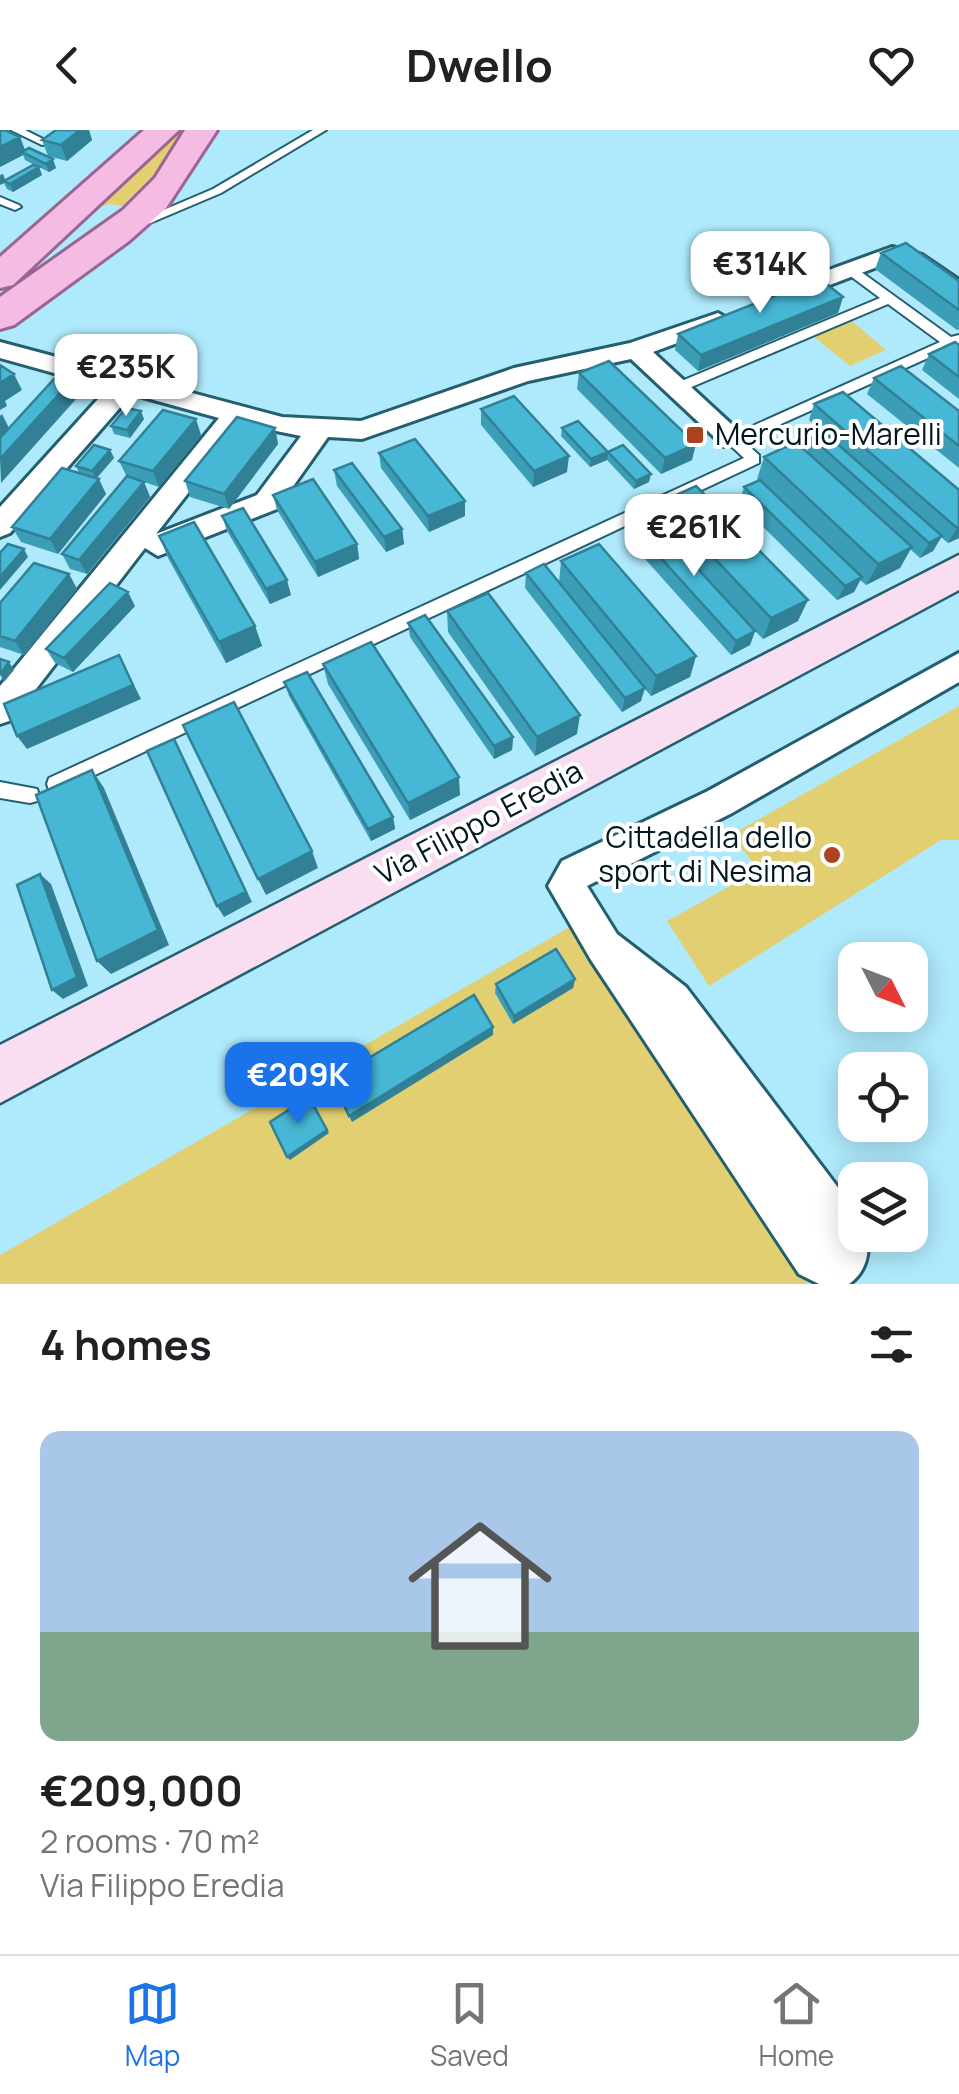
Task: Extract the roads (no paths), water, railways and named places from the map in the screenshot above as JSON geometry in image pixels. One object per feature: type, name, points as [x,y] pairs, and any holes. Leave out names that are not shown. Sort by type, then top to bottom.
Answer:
[{"type":"main road","points":[[0,277],[163,130]]},
{"type":"main road","points":[[0,317],[122,230],[158,198],[201,130]]},
{"type":"main road","points":[[0,277],[88,218],[102,213],[121,217],[122,230]]},
{"type":"main road","name":"Via Filippo Eredia","points":[[0,1075],[959,570]]},
{"type":"street","points":[[0,350],[236,414],[319,431],[362,430],[522,374],[636,350],[887,254],[914,260],[959,291]]},
{"type":"street","points":[[636,350],[732,440]]},
{"type":"street","points":[[897,366],[928,390]]},
{"type":"street","points":[[0,526],[126,384]]},
{"type":"street","points":[[840,392],[870,416]]},
{"type":"street","points":[[0,710],[236,414]]},
{"type":"street","points":[[122,558],[266,502],[319,431]]},
{"type":"street","points":[[604,948],[672,1001],[840,1226],[848,1242],[841,1264],[834,1268],[824,1266],[815,1258],[604,948],[568,894],[568,879],[720,802],[959,666]]},
{"type":"lane","points":[[16,130],[46,142]]},
{"type":"lane","points":[[122,230],[217,191],[321,130]]},
{"type":"lane","points":[[0,200],[15,207]]},
{"type":"lane","points":[[849,269],[956,344]]},
{"type":"lane","points":[[677,388],[889,298]]},
{"type":"lane","points":[[56,784],[754,459],[732,440],[897,366],[956,344]]},
{"type":"lane","points":[[0,790],[30,795]]},
{"type":"place","name":"Mercurio-Marelli","points":[[695,435]]},
{"type":"place","name":"Cittadella dello sport di Nesima","points":[[832,855]]}]
